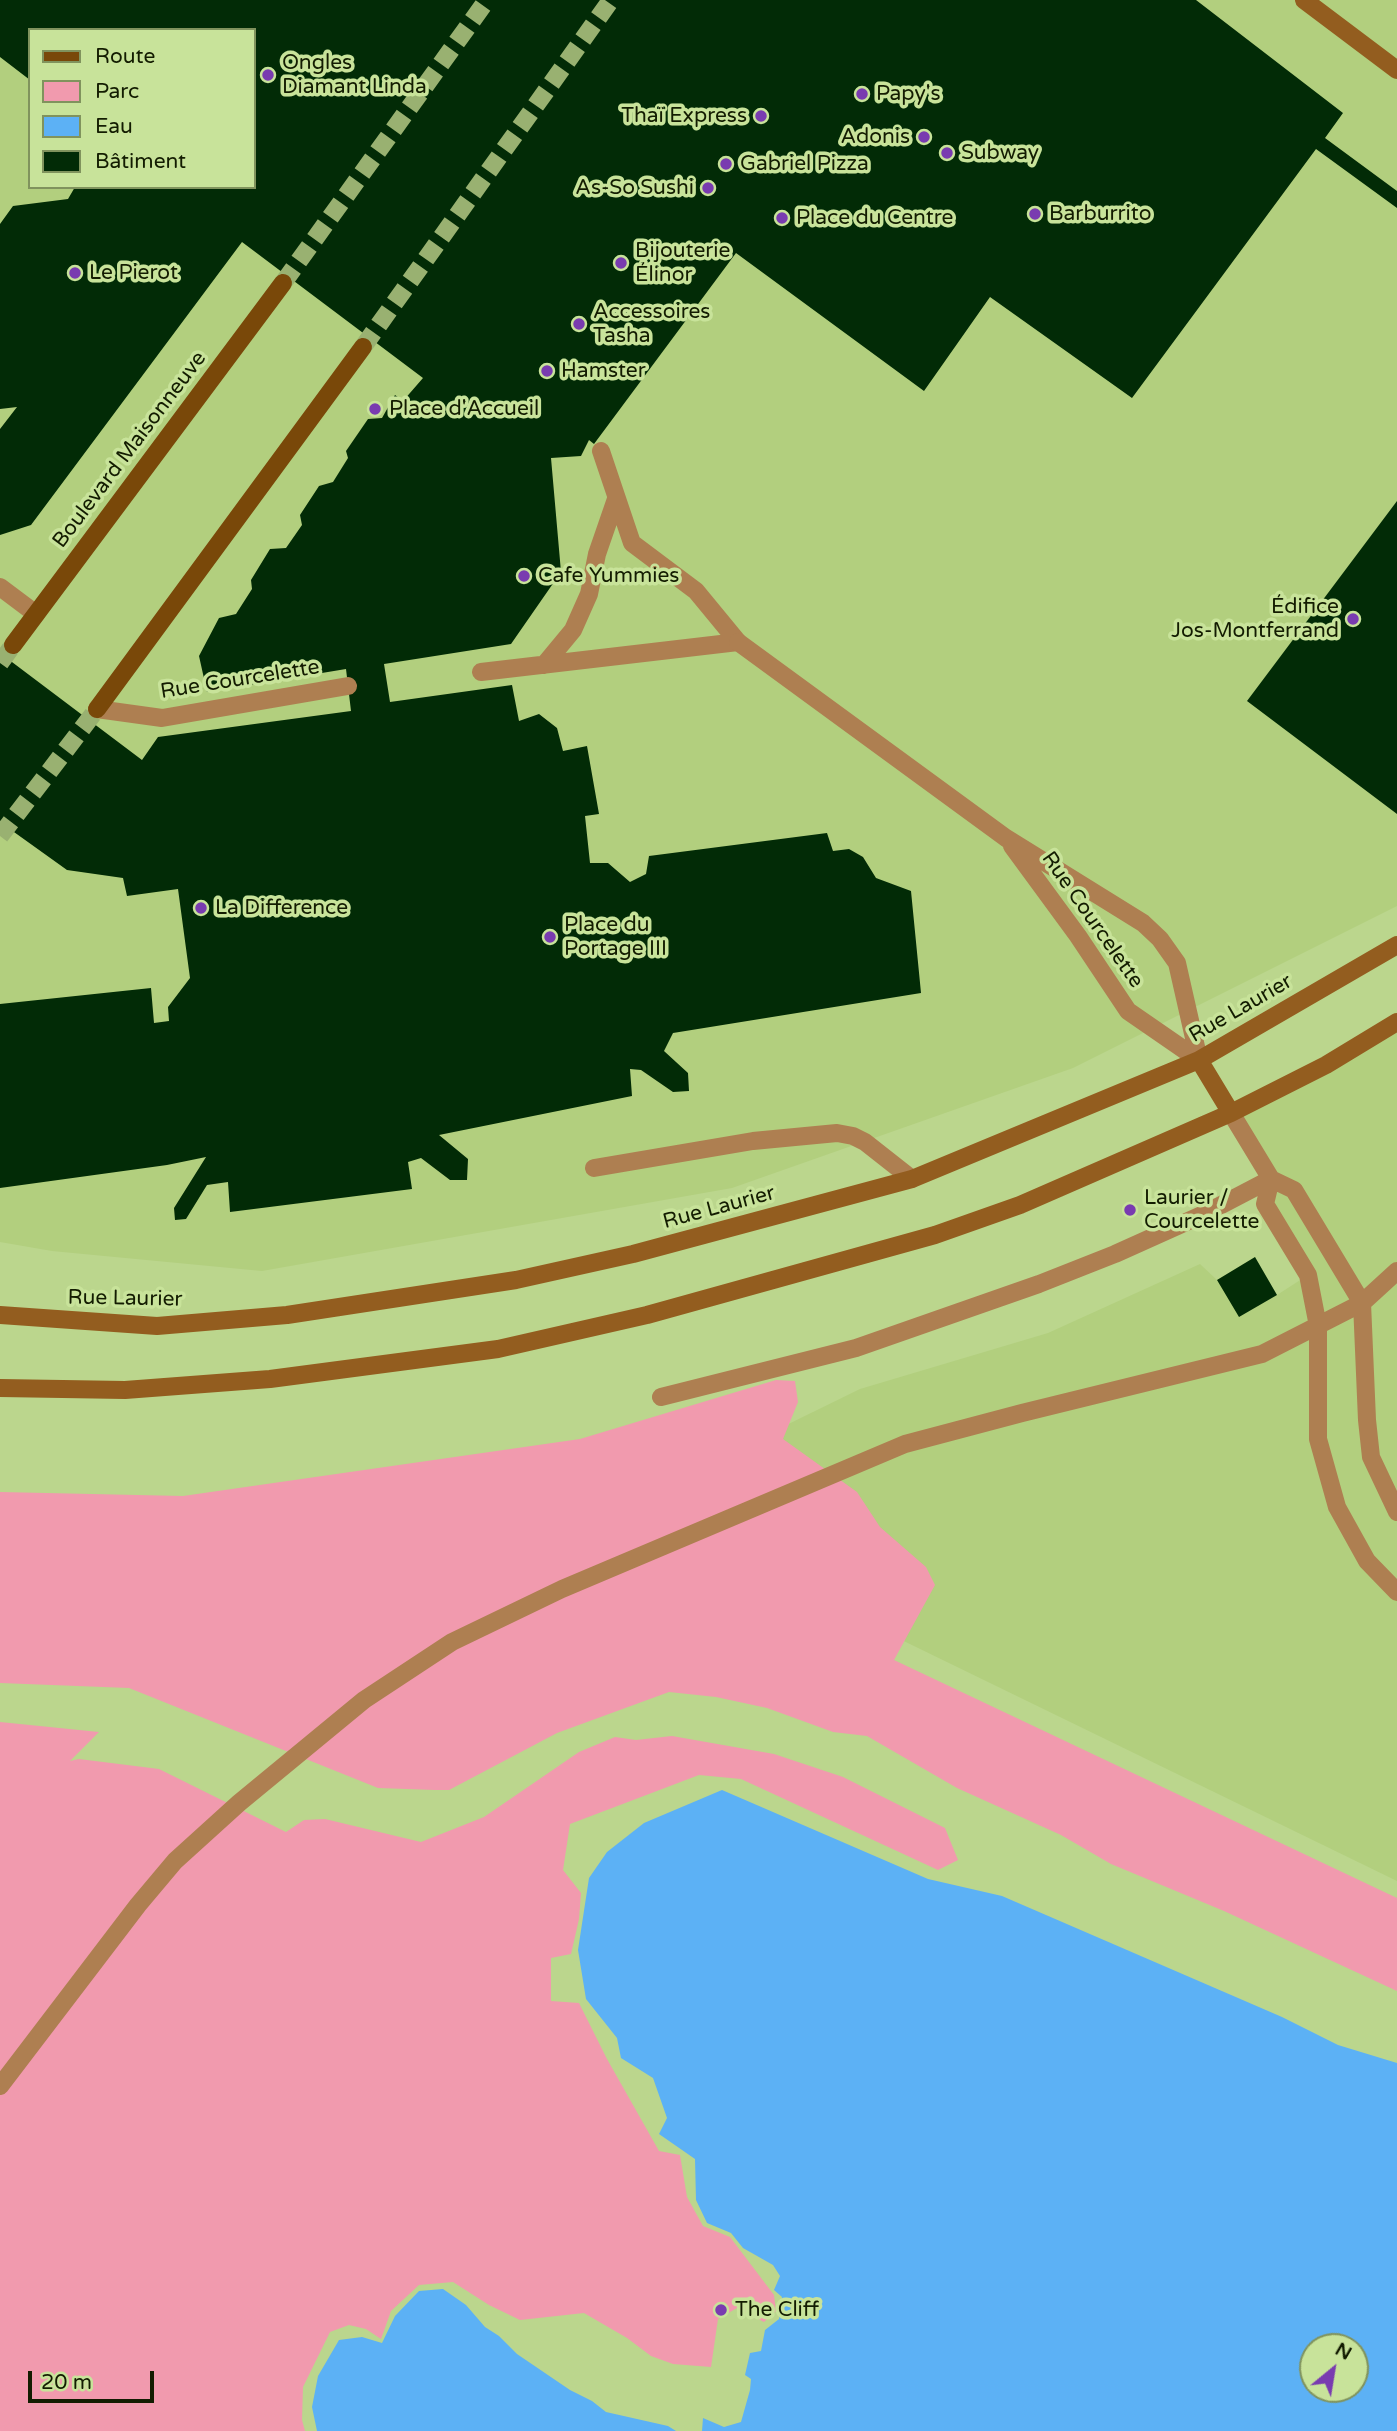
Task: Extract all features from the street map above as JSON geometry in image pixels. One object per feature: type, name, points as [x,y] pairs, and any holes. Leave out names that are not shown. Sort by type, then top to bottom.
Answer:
[{"type":"main road","points":[[1304,0],[1397,70]]},
{"type":"main road","name":"Boulevard Maisonneuve","points":[[13,645],[284,283]]},
{"type":"main road","points":[[97,709],[363,347]]},
{"type":"main road","name":"Rue Laurier","points":[[0,1315],[158,1326],[287,1315],[516,1280],[633,1254],[912,1179],[1199,1060],[1397,946]]},
{"type":"main road","points":[[0,1388],[125,1390],[257,1380],[498,1349],[648,1315],[935,1235],[1020,1205],[1231,1113],[1326,1065],[1397,1022]]},
{"type":"main road","points":[[1199,1060],[1231,1113]]},
{"type":"street","name":"Rue Courcelette","points":[[601,451],[632,543],[696,592],[738,642],[1006,838],[1124,910],[1160,939],[1177,962],[1199,1060]]},
{"type":"street","points":[[544,665],[579,618],[589,594],[597,554],[616,499]]},
{"type":"street","points":[[0,587],[36,614]]},
{"type":"street","points":[[481,672],[738,642]]},
{"type":"street","name":"Rue Courcelette","points":[[97,709],[162,718],[348,686]]},
{"type":"street","name":"Rue Courcelette","points":[[1006,838],[1078,936],[1128,1011],[1199,1060]]},
{"type":"street","points":[[1231,1113],[1271,1179],[1294,1189],[1362,1303],[1371,1457],[1397,1512]]},
{"type":"street","points":[[594,1168],[753,1141],[837,1133],[865,1142],[912,1179]]},
{"type":"street","points":[[1271,1179],[1265,1203],[1308,1275],[1318,1326],[1318,1439],[1337,1507],[1367,1561],[1397,1591]]},
{"type":"street","points":[[661,1397],[856,1348],[1026,1289],[1115,1254],[1224,1205],[1271,1179]]},
{"type":"street","points":[[0,2086],[138,1905],[175,1861],[239,1802],[364,1700],[452,1642],[562,1589],[905,1444],[1262,1354],[1362,1303],[1397,1271]]},
{"type":"shaded area","points":[[0,0],[1397,0],[1397,906],[1073,1068],[732,1188],[262,1271],[52,1251],[0,1242]]},
{"type":"shaded area","points":[[1397,1022],[1397,1881],[877,1628],[766,1435],[860,1389],[1048,1333],[1200,1264],[1217,1280],[1255,1257],[1277,1295],[1308,1275],[1265,1204],[1271,1179],[1231,1113]]},
{"type":"green space","points":[[776,1380],[795,1381],[798,1402],[783,1439],[857,1492],[880,1527],[926,1567],[935,1585],[894,1660],[1397,1898],[1397,1991],[1224,1911],[1111,1864],[1061,1835],[957,1788],[867,1736],[833,1732],[767,1708],[716,1697],[669,1692],[557,1733],[449,1790],[435,1790],[378,1788],[129,1688],[0,1683],[0,1492],[183,1496],[580,1439]]},
{"type":"green space","points":[[0,1722],[99,1732],[70,1761],[79,1759],[159,1769],[286,1832],[304,1820],[325,1819],[421,1842],[484,1817],[579,1752],[615,1737],[636,1740],[672,1736],[774,1754],[843,1777],[945,1828],[958,1860],[938,1870],[741,1779],[699,1775],[570,1824],[563,1870],[581,1893],[579,1919],[571,1954],[551,1958],[551,2001],[579,2003],[659,2151],[680,2155],[687,2197],[703,2226],[730,2237],[774,2295],[776,2311],[764,2322],[737,2308],[718,2319],[711,2367],[673,2364],[651,2356],[627,2338],[584,2313],[520,2320],[489,2305],[453,2282],[419,2285],[391,2311],[381,2339],[366,2329],[349,2325],[330,2332],[303,2387],[302,2420],[305,2431],[0,2431]]},
{"type":"water","points":[[722,1790],[928,1879],[1002,1896],[1282,2017],[1338,2045],[1397,2063],[1397,2431],[702,2431],[703,2418],[724,2427],[741,2422],[750,2390],[751,2379],[745,2375],[750,2353],[761,2351],[765,2330],[779,2319],[782,2297],[774,2290],[780,2276],[773,2265],[743,2248],[731,2233],[707,2223],[696,2200],[695,2159],[659,2134],[667,2118],[653,2078],[621,2058],[617,2038],[586,1999],[578,1950],[589,1878],[607,1852],[644,1823]]},
{"type":"water","points":[[443,2289],[466,2305],[485,2327],[499,2336],[517,2354],[606,2412],[668,2426],[676,2431],[317,2431],[312,2407],[318,2376],[339,2340],[362,2337],[382,2343],[395,2316],[419,2291]]},
{"type":"building","points":[[0,0],[1196,0],[1343,113],[1325,138],[1397,191],[1397,208],[1316,149],[1132,398],[990,297],[924,391],[736,253],[594,444],[589,440],[581,456],[551,458],[561,572],[511,644],[384,664],[390,702],[512,685],[519,721],[539,714],[557,728],[563,751],[587,746],[599,814],[585,816],[590,863],[608,863],[630,882],[646,874],[649,856],[827,833],[833,851],[849,849],[863,857],[876,878],[911,891],[921,993],[673,1033],[664,1051],[688,1073],[689,1091],[673,1092],[641,1070],[630,1069],[632,1096],[439,1135],[468,1159],[467,1180],[450,1180],[421,1158],[408,1162],[412,1189],[230,1212],[228,1182],[207,1185],[186,1219],[175,1220],[174,1208],[206,1157],[167,1165],[0,1188],[0,1004],[151,988],[154,1023],[169,1021],[168,1007],[190,978],[178,889],[127,896],[123,878],[67,870],[0,822],[0,653],[142,760],[158,737],[351,711],[346,669],[207,692],[199,656],[219,618],[236,614],[252,589],[251,580],[270,549],[286,548],[302,525],[300,515],[319,486],[333,482],[348,458],[346,451],[368,419],[382,418],[395,395],[403,401],[423,378],[242,242],[31,525],[0,535],[0,429],[17,407],[0,409],[0,224],[13,206],[68,199],[74,189],[256,189],[256,28],[28,28],[28,78],[0,57]]},
{"type":"building","name":"Édifice Jos-Montferrand","points":[[1397,501],[1397,814],[1247,701]]},
{"type":"building","points":[[1255,1257],[1277,1295],[1239,1317],[1217,1280]]},
{"type":"tunnel","points":[[283,283],[487,0]]},
{"type":"tunnel","points":[[363,347],[611,0]]},
{"type":"tunnel","points":[[0,663],[13,645]]},
{"type":"tunnel","points":[[0,836],[97,709]]},
{"type":"place","name":"Ongles Diamant Linda","points":[[268,75]]},
{"type":"place","name":"Papy's","points":[[862,94]]},
{"type":"place","name":"Thaï Express","points":[[761,116]]},
{"type":"place","name":"Adonis","points":[[924,137]]},
{"type":"place","name":"Subway","points":[[947,153]]},
{"type":"place","name":"Gabriel Pizza","points":[[726,164]]},
{"type":"place","name":"As-So Sushi","points":[[708,188]]},
{"type":"place","name":"Barburrito","points":[[1035,214]]},
{"type":"place","name":"Place du Centre","points":[[782,218]]},
{"type":"place","name":"Bijouterie Élinor","points":[[621,263]]},
{"type":"place","name":"Le Pierot","points":[[75,273]]},
{"type":"place","name":"Accessoires Tasha","points":[[579,324]]},
{"type":"place","name":"Hamster","points":[[547,371]]},
{"type":"place","name":"Place d'Accueil","points":[[375,409]]},
{"type":"place","name":"Cafe Yummies","points":[[524,576]]},
{"type":"place","name":"Édifice Jos-Montferrand","points":[[1353,619]]},
{"type":"place","name":"La Difference","points":[[201,908]]},
{"type":"place","name":"Place du Portage III","points":[[550,937]]},
{"type":"place","name":"Laurier / Courcelette","points":[[1130,1210]]},
{"type":"place","name":"The Cliff","points":[[721,2310]]}]
